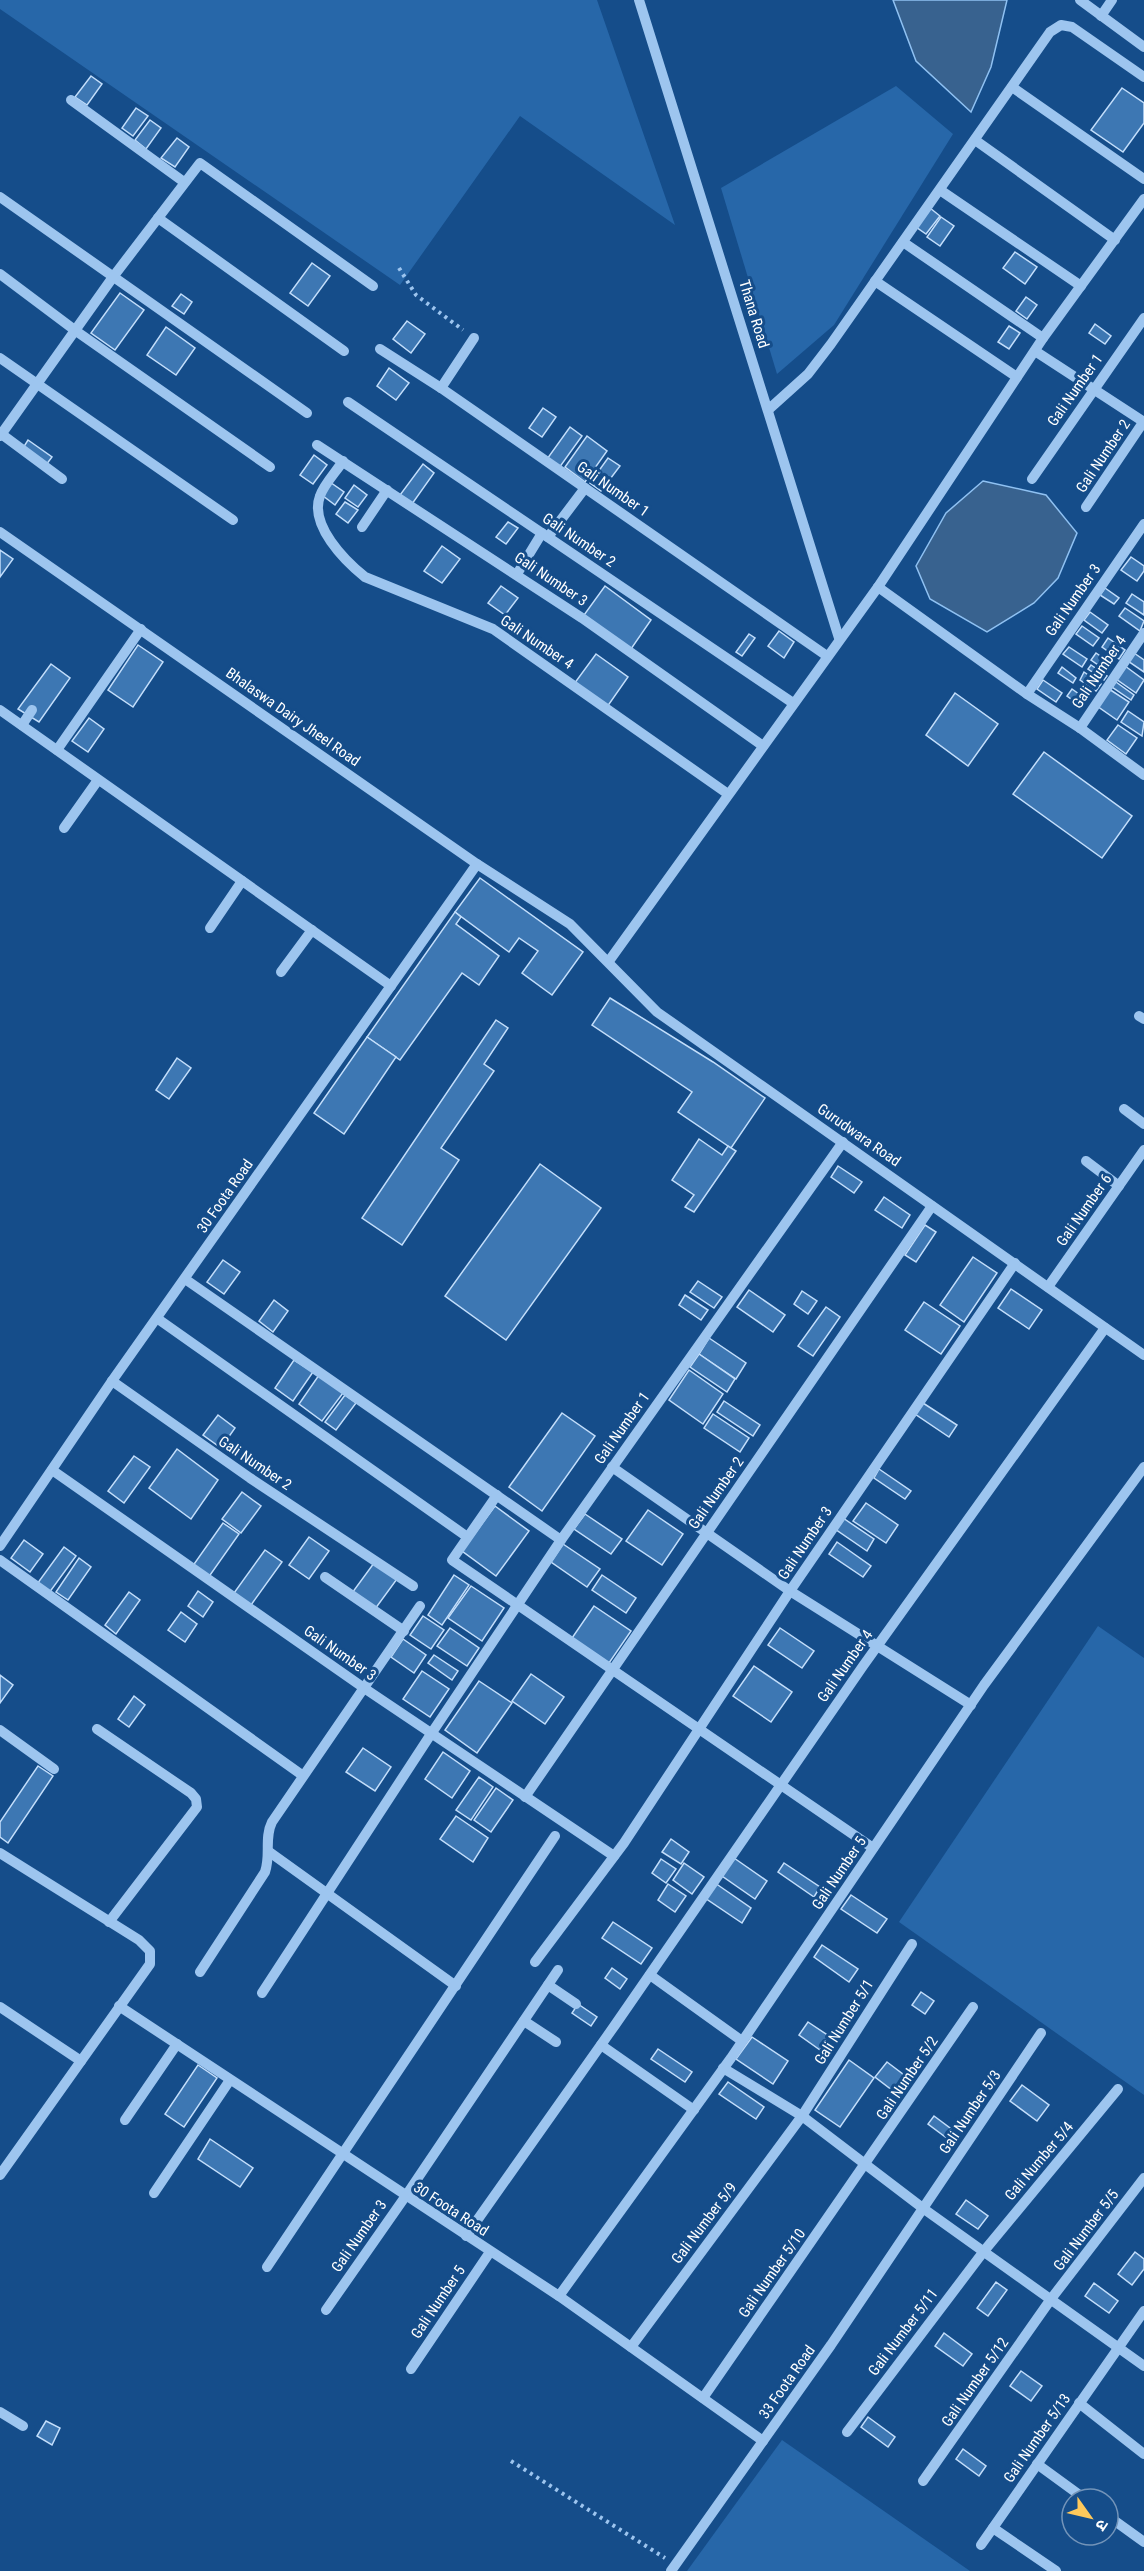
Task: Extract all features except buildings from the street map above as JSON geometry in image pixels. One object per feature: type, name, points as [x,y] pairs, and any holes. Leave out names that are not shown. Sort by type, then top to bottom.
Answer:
[{"type":"street","name":"Thana Road","points":[[639,0],[839,638]]},
{"type":"street","points":[[1080,0],[1144,47]]},
{"type":"street","points":[[1101,16],[1112,0]]},
{"type":"street","points":[[768,410],[808,374],[1050,32],[1061,25],[1082,33],[1142,71]]},
{"type":"street","points":[[1012,87],[1144,179]]},
{"type":"street","points":[[71,100],[184,182]]},
{"type":"street","points":[[975,140],[1115,240]]},
{"type":"street","points":[[62,479],[1,434],[39,385],[113,277],[200,163],[373,286]]},
{"type":"street","points":[[940,190],[1081,286]]},
{"type":"street","points":[[0,197],[306,413]]},
{"type":"street","points":[[609,961],[826,656],[878,587],[1043,338],[1144,199]]},
{"type":"street","points":[[158,218],[344,351]]},
{"type":"street","points":[[903,242],[1043,338]]},
{"type":"street","points":[[0,274],[76,331],[270,467]]},
{"type":"street","points":[[875,281],[1017,377]]},
{"type":"street","name":"Gali Number 1","points":[[1032,479],[1144,318]]},
{"type":"street","points":[[441,388],[474,338]]},
{"type":"street","name":"Gali Number 1","points":[[380,349],[441,388],[826,656]]},
{"type":"street","points":[[1035,351],[1144,422]]},
{"type":"street","points":[[0,358],[233,520]]},
{"type":"street","name":"Gali Number 2","points":[[348,402],[793,703]]},
{"type":"street","name":"Gali Number 2","points":[[1086,507],[1144,422]]},
{"type":"street","name":"Gali Number 3","points":[[317,445],[517,574],[763,746]]},
{"type":"street","name":"Gali Number 4","points":[[343,461],[320,496],[317,514],[327,534],[352,567],[365,577],[493,629],[728,794]]},
{"type":"street","points":[[517,574],[545,535],[585,488]]},
{"type":"street","points":[[362,526],[387,490]]},
{"type":"street","name":"Gali Number 3","points":[[1027,694],[1144,524]]},
{"type":"street","name":"Bhalaswa Dairy Jheel Road","points":[[0,532],[477,864],[570,924]]},
{"type":"street","points":[[878,587],[1144,775]]},
{"type":"street","points":[[57,750],[141,629]]},
{"type":"street","name":"Gali Number 4","points":[[1080,728],[1144,633]]},
{"type":"street","points":[[0,710],[391,986]]},
{"type":"street","points":[[22,725],[32,710]]},
{"type":"street","points":[[64,828],[98,780]]},
{"type":"street","name":"30 Foota Road","points":[[0,1546],[112,1382],[477,864]]},
{"type":"street","points":[[210,928],[242,881]]},
{"type":"street","name":"Gurudwara Road","points":[[570,924],[657,1012],[1144,1355]]},
{"type":"street","points":[[281,972],[312,930]]},
{"type":"street","points":[[1124,1110],[1144,1124]]},
{"type":"street","name":"Gali Number 1","points":[[262,1993],[561,1540],[843,1142]]},
{"type":"street","name":"Gali Number 6","points":[[1048,1287],[1144,1150]]},
{"type":"street","points":[[1086,1161],[1119,1186]]},
{"type":"street","name":"Gali Number 2","points":[[525,1797],[932,1206]]},
{"type":"street","name":"Gali Number 3","points":[[535,1962],[624,1843],[790,1591],[1015,1263]]},
{"type":"street","points":[[185,1279],[561,1540]]},
{"type":"street","points":[[158,1319],[466,1536]]},
{"type":"street","name":"Gali Number 4","points":[[466,2236],[877,1646],[1105,1328]]},
{"type":"street","name":"Gali Number 2","points":[[112,1382],[412,1586]]},
{"type":"street","points":[[612,1467],[790,1591],[971,1705]]},
{"type":"street","name":"Gali Number 5","points":[[559,2296],[694,2110],[971,1705],[1144,1467]]},
{"type":"street","name":"Gali Number 3","points":[[52,1470],[364,1688],[614,1856]]},
{"type":"street","points":[[496,1495],[466,1536],[452,1560],[873,1848]]},
{"type":"street","points":[[0,1560],[302,1775]]},
{"type":"street","points":[[325,1577],[404,1631]]},
{"type":"street","points":[[200,1972],[265,1872],[268,1862],[267,1833],[269,1827],[302,1775],[420,1606]]},
{"type":"street","points":[[97,1729],[191,1793],[196,1799],[197,1807],[109,1922]]},
{"type":"street","points":[[0,1730],[54,1769]]},
{"type":"street","points":[[267,2267],[555,1836]]},
{"type":"street","points":[[268,1851],[456,1986]]},
{"type":"street","points":[[0,1854],[139,1940],[150,1951],[150,1964],[0,2175]]},
{"type":"street","name":"Gali Number 5/1","points":[[802,2116],[912,1944]]},
{"type":"street","name":"Gali Number 3","points":[[326,2310],[558,1970]]},
{"type":"street","points":[[650,1975],[742,2041]]},
{"type":"street","points":[[548,1985],[576,2004]]},
{"type":"street","name":"30 Foota Road","points":[[119,2006],[405,2197],[559,2296],[763,2441]]},
{"type":"street","points":[[0,2007],[81,2061]]},
{"type":"street","name":"Gali Number 5/2","points":[[866,2165],[973,2007]]},
{"type":"street","points":[[524,2021],[556,2042]]},
{"type":"street","name":"Gali Number 5/3","points":[[924,2209],[1041,2033]]},
{"type":"street","points":[[125,2120],[177,2044]]},
{"type":"street","points":[[601,2044],[694,2110]]},
{"type":"street","points":[[723,2068],[802,2116],[924,2209],[1144,2366]]},
{"type":"street","points":[[154,2193],[230,2080]]},
{"type":"street","name":"Gali Number 5/4","points":[[984,2251],[1118,2090]]},
{"type":"street","name":"Gali Number 5/9","points":[[631,2347],[802,2116]]},
{"type":"street","name":"Gali Number 5/10","points":[[703,2398],[866,2165]]},
{"type":"street","name":"Gali Number 5/5","points":[[1051,2300],[1144,2178]]},
{"type":"street","name":"33 Foota Road","points":[[673,2568],[924,2209]]},
{"type":"street","name":"Gali Number 5/11","points":[[848,2432],[984,2251]]},
{"type":"street","name":"Gali Number 5","points":[[411,2369],[490,2252]]},
{"type":"street","name":"Gali Number 5/12","points":[[923,2481],[1051,2300]]},
{"type":"street","name":"Gali Number 5/13","points":[[981,2545],[1144,2311]]},
{"type":"street","points":[[1079,2403],[1144,2454]]},
{"type":"street","points":[[0,2412],[23,2426]]},
{"type":"street","points":[[1037,2464],[1069,2487]]},
{"type":"street","points":[[1120,2525],[1144,2542]]},
{"type":"street","points":[[993,2528],[1056,2571]]},
{"type":"path","points":[[399,268],[416,295],[474,338]]},
{"type":"path","points":[[511,2461],[673,2568]]},
{"type":"shaded area","points":[[0,0],[597,0],[675,225],[520,116],[400,285],[0,9]]},
{"type":"shaded area","points":[[893,0],[1007,0],[991,67],[971,112],[916,61]]},
{"type":"shaded area","points":[[896,86],[953,134],[834,325],[777,374],[721,188]]},
{"type":"shaded area","points":[[983,481],[1046,495],[1077,533],[1058,578],[1034,603],[987,632],[930,599],[916,566],[946,513]]},
{"type":"shaded area","points":[[1098,1626],[1144,1658],[1144,2095],[899,1922]]},
{"type":"shaded area","points":[[782,2440],[970,2571],[687,2571]]}]
